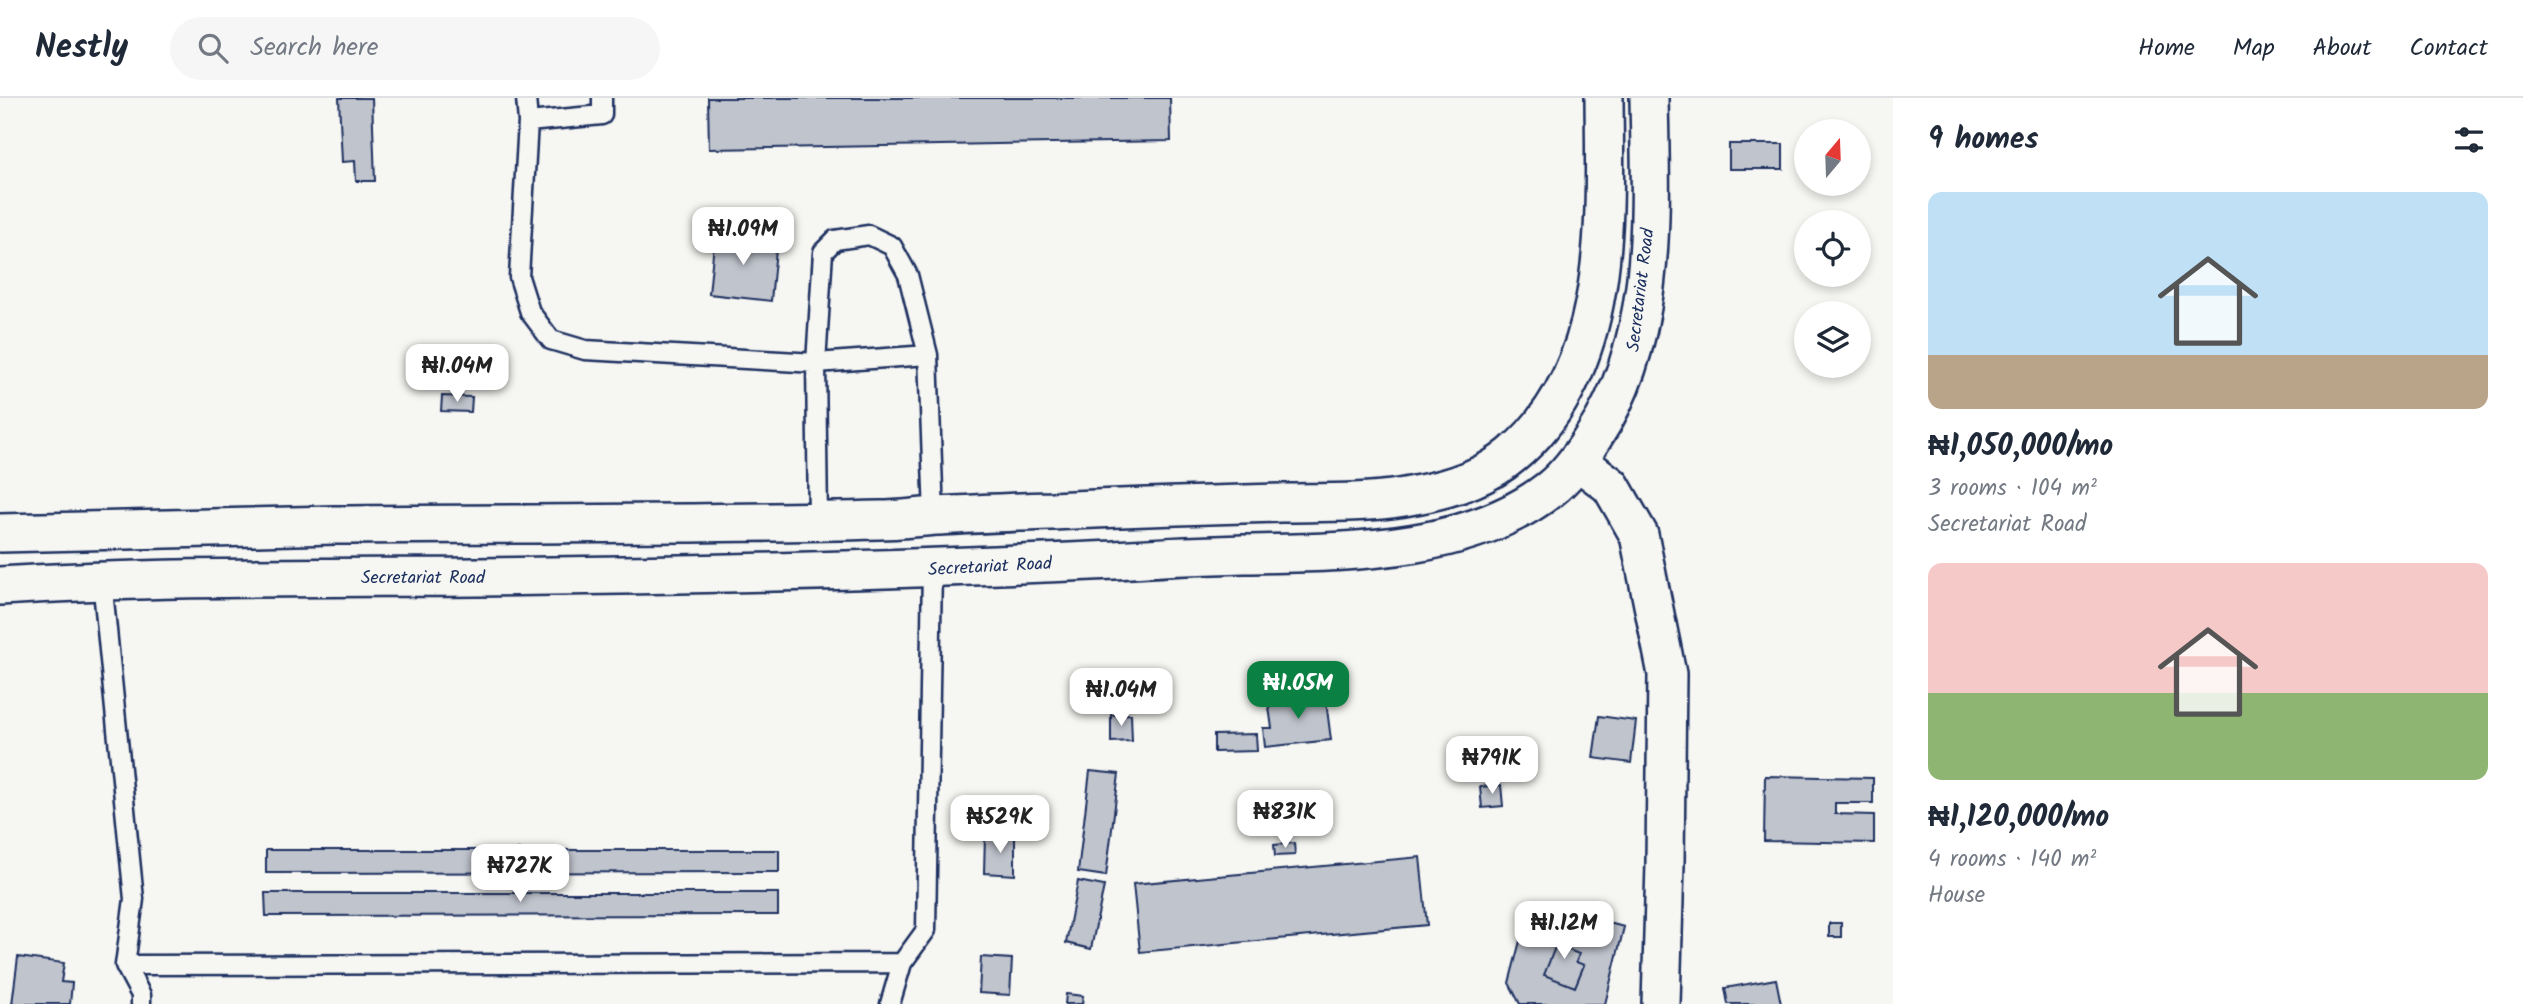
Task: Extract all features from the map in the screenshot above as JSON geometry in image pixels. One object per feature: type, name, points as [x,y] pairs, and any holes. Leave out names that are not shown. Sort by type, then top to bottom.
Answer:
[{"type":"street","points":[[0,533],[337,525],[582,525],[883,520],[1157,506],[1343,501],[1412,496],[1458,484],[1491,470],[1534,435],[1560,400],[1576,368],[1593,315],[1601,248],[1605,179],[1604,98]]},
{"type":"street","name":"Secretariat Road","points":[[0,586],[103,580],[932,569],[1186,556],[1317,553],[1441,539],[1483,525],[1550,489],[1578,461],[1616,399],[1633,354],[1642,303],[1651,176],[1649,98]]},
{"type":"street","points":[[1578,461],[1611,486],[1639,536],[1667,674],[1661,1004]]},
{"type":"street","points":[[881,569],[883,520]]},
{"type":"lane","points":[[526,98],[528,122],[519,277],[530,312],[551,341],[585,351],[816,363],[928,355]]},
{"type":"lane","points":[[528,122],[602,115],[602,98]]},
{"type":"lane","points":[[818,520],[816,363],[822,252],[835,240],[869,235],[892,246],[908,275],[928,355],[934,516]]},
{"type":"lane","points":[[890,1004],[902,963],[926,930],[932,569]]},
{"type":"lane","points":[[103,580],[134,899],[125,965],[141,995],[141,1004]]},
{"type":"lane","points":[[125,965],[902,963]]},
{"type":"building","points":[[339,98],[372,98],[375,181],[356,181],[355,161],[342,162]]},
{"type":"building","points":[[708,98],[1170,98],[1171,141],[709,149]]},
{"type":"building","points":[[1729,144],[1783,144],[1783,169],[1729,169]]},
{"type":"building","points":[[715,233],[777,239],[771,301],[709,294]]},
{"type":"building","points":[[442,396],[472,397],[471,412],[441,411]]},
{"type":"building","points":[[1325,693],[1331,740],[1265,747],[1263,728],[1272,728],[1268,700]]},
{"type":"building","points":[[1131,714],[1132,741],[1111,742],[1111,715]]},
{"type":"building","points":[[1599,716],[1636,721],[1631,763],[1593,758]]},
{"type":"building","points":[[1256,734],[1257,751],[1214,752],[1214,735]]},
{"type":"building","points":[[1090,771],[1119,774],[1106,876],[1078,872]]},
{"type":"building","points":[[1765,776],[1873,778],[1873,803],[1835,803],[1835,814],[1874,815],[1874,843],[1764,841]]},
{"type":"building","points":[[1501,785],[1503,806],[1482,808],[1480,787]]},
{"type":"building","points":[[985,835],[1015,836],[1015,875],[984,873]]},
{"type":"building","points":[[1294,843],[1295,855],[1275,856],[1274,845]]},
{"type":"building","points":[[266,850],[779,850],[779,872],[266,873]]},
{"type":"building","points":[[1420,857],[1427,925],[1140,952],[1133,884]]},
{"type":"building","points":[[1078,881],[1104,886],[1091,949],[1066,943]]},
{"type":"building","points":[[265,893],[778,893],[778,915],[266,916]]},
{"type":"building","points":[[1530,903],[1550,908],[1547,918],[1602,932],[1605,922],[1624,927],[1605,1004],[1520,1004],[1509,983]],"holes":[[[1556,945],[1579,954],[1576,962],[1584,965],[1575,987],[1544,975]]]},
{"type":"building","points":[[1829,923],[1841,923],[1841,937],[1829,937]]},
{"type":"building","points":[[1556,945],[1579,954],[1576,962],[1584,965],[1575,987],[1544,975]]},
{"type":"building","points":[[18,957],[64,963],[61,982],[72,983],[70,1004],[12,1004]]},
{"type":"building","points":[[981,957],[1012,959],[1010,995],[979,993]]},
{"type":"building","points":[[1776,979],[1781,1004],[1728,1004],[1725,988]]},
{"type":"building","points":[[1066,994],[1083,996],[1082,1004],[1065,1004]]}]
